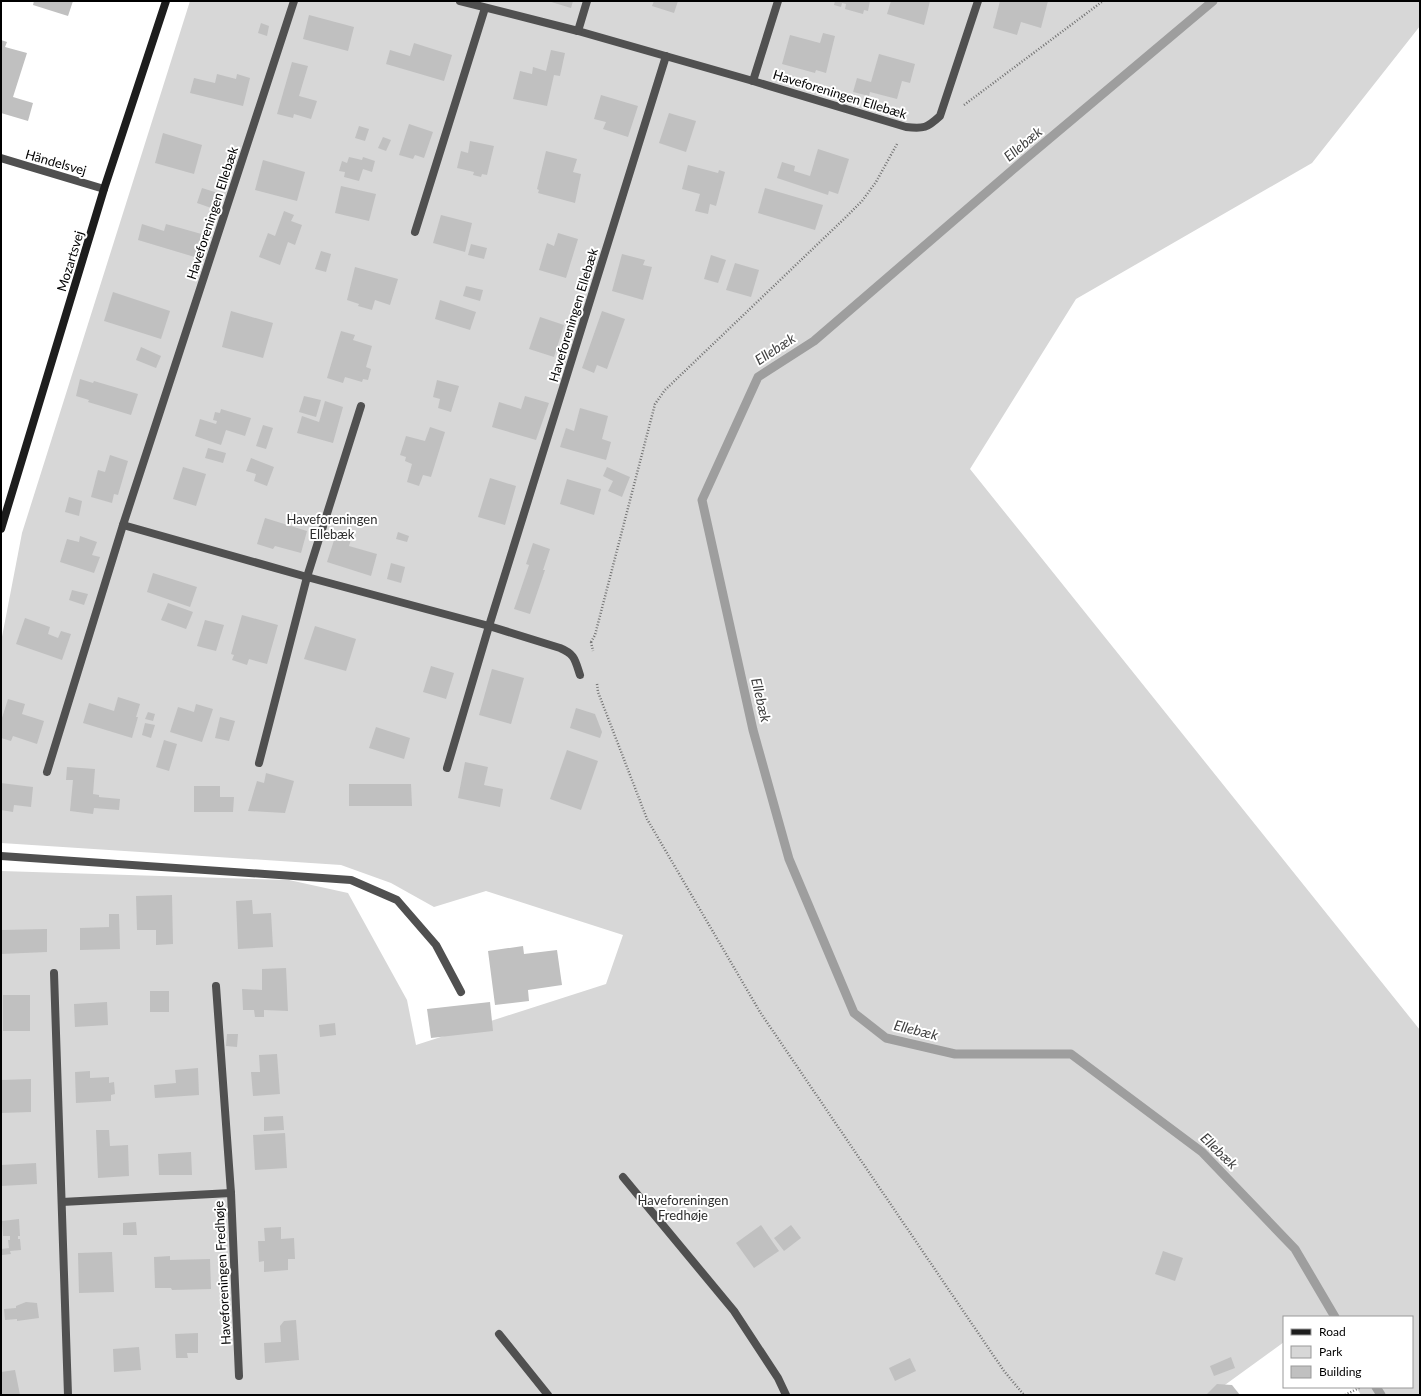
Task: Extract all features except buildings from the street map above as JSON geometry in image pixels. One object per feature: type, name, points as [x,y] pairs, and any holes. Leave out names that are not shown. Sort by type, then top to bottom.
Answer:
[{"type":"street","name":"Mozartsvej","points":[[1,528],[104,189],[166,1]]},
{"type":"street","name":"Haveforeningen Ellebæk","points":[[47,772],[123,525],[294,1]]},
{"type":"street","name":"Haveforeningen Ellebæk","points":[[460,1],[578,31],[906,127],[920,129],[931,124],[940,116]]},
{"type":"street","points":[[578,31],[587,1]]},
{"type":"street","name":"Haveforeningen Ellebæk","points":[[753,81],[778,1]]},
{"type":"street","points":[[940,116],[978,1]]},
{"type":"street","points":[[415,232],[485,8]]},
{"type":"street","name":"Haveforeningen Ellebæk","points":[[447,768],[489,626],[666,56]]},
{"type":"street","name":"Händelsvej","points":[[1,158],[104,189]]},
{"type":"street","points":[[259,763],[307,577],[361,406]]},
{"type":"street","points":[[123,525],[489,626],[569,652],[580,675]]},
{"type":"street","points":[[1,856],[352,880],[397,900],[436,945],[461,992]]},
{"type":"street","points":[[54,973],[68,1395]]},
{"type":"street","points":[[216,986],[230,1193]]},
{"type":"street","points":[[623,1177],[734,1311],[778,1378],[786,1395]]},
{"type":"street","name":"Haveforeningen Fredhøje","points":[[62,1202],[230,1193],[239,1376]]},
{"type":"street","points":[[499,1334],[548,1395]]},
{"type":"path","points":[[940,116],[962,107],[1103,1]]},
{"type":"path","points":[[569,652],[581,650],[591,642],[595,635],[654,404],[665,390],[862,201],[876,182],[906,127]]},
{"type":"path","points":[[591,642],[593,656]]},
{"type":"path","points":[[596,677],[598,692],[647,819],[760,1012],[1004,1371],[1024,1395]]},
{"type":"path","points":[[1345,1395],[1359,1388]]},
{"type":"green space","points":[[190,1],[1420,1],[1420,26],[1312,163],[1076,299],[970,469],[1420,1030],[1420,1395],[1361,1395],[1357,1388],[1413,1388],[1413,1316],[1283,1316],[1283,1343],[1211,1395],[1,1395],[1,871],[289,880],[348,893],[407,1000],[416,1045],[606,984],[623,935],[486,891],[434,907],[391,883],[341,865],[1,843],[1,642],[22,533]]},
{"type":"waterway","name":"Ellebæk","points":[[1213,1],[1024,160],[814,341],[758,377],[702,500],[753,730],[789,859],[854,1013],[886,1038],[955,1054],[1071,1054],[1202,1152],[1295,1249],[1334,1316]]},
{"type":"waterway","name":"Ellebæk","points":[[1377,1388],[1381,1395]]}]
